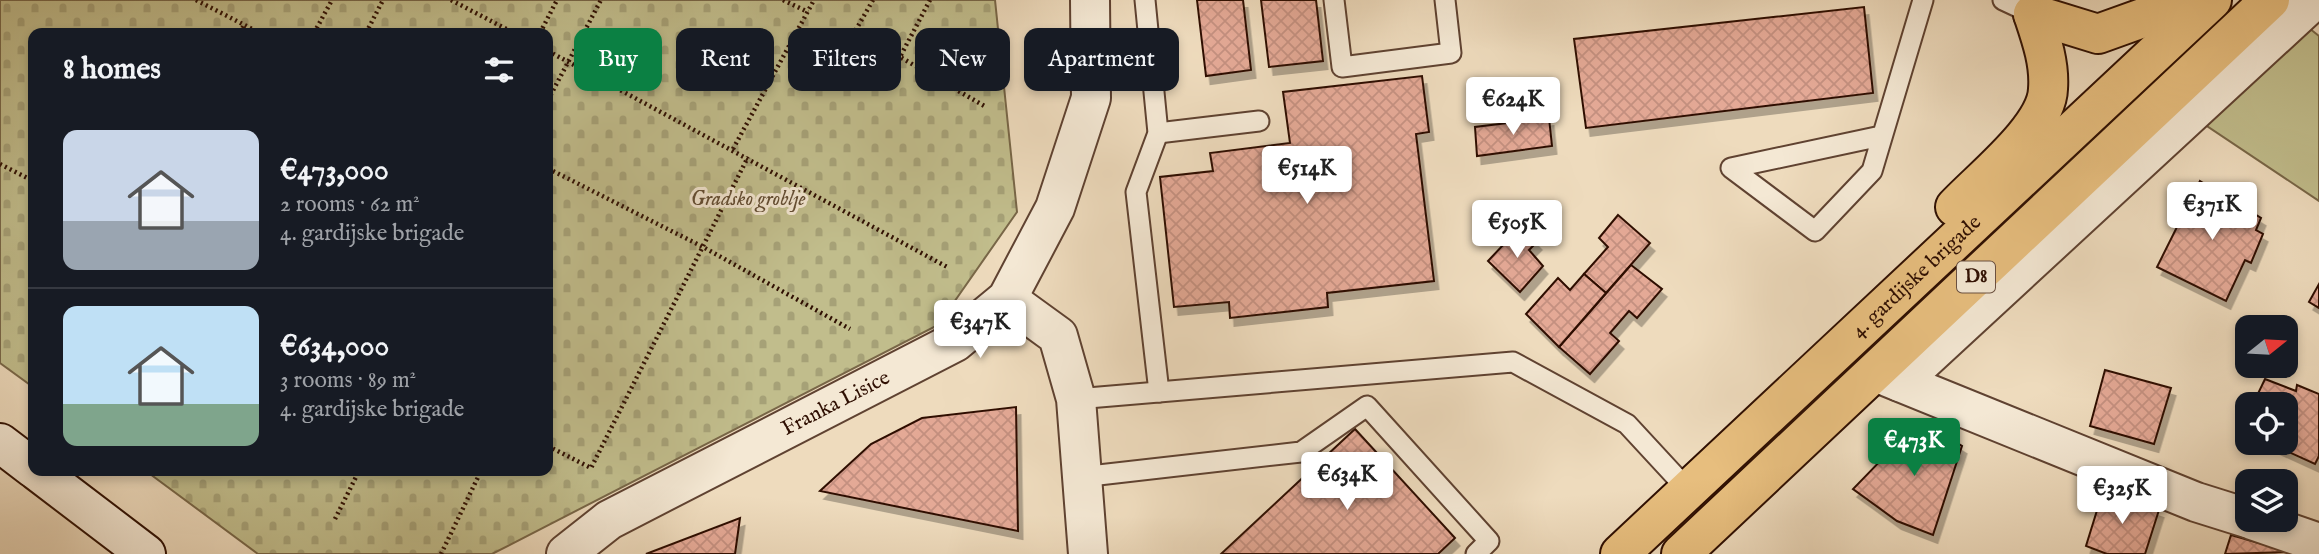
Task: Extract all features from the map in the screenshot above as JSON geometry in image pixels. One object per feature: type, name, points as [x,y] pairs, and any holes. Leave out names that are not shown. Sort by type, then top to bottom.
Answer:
[{"type":"main road","points":[[2018,7],[2098,34],[2148,16],[2165,0]]},
{"type":"main road","name":"4. gardijske brigade","points":[[1620,554],[2212,0]]},
{"type":"main road","name":"4. gardijske brigade","points":[[1681,554],[1887,377],[2270,0]]},
{"type":"main road","points":[[1927,266],[1945,222],[1955,207],[2027,132],[2046,104],[2048,70],[2018,7]]},
{"type":"street","name":"Franka Lisice","points":[[566,554],[609,520],[955,342],[1007,299],[1055,208],[1091,98],[1090,0]]},
{"type":"street","points":[[2235,514],[2196,502],[1887,377],[2314,0]]},
{"type":"street","points":[[1007,299],[1058,336],[1076,399],[1088,554]]},
{"type":"street","points":[[0,443],[28,464]]},
{"type":"street","points":[[44,476],[146,554]]},
{"type":"street","points":[[2287,532],[2319,543]]},
{"type":"lane","points":[[1145,0],[1158,133],[1136,192],[1159,392]]},
{"type":"lane","points":[[1334,0],[1342,67],[1451,53],[1445,0]]},
{"type":"lane","points":[[1881,136],[1731,168],[1815,231],[1872,171],[1923,0]]},
{"type":"lane","points":[[1158,133],[1259,121]]},
{"type":"lane","points":[[1076,399],[1513,362],[1627,424],[1688,490]]},
{"type":"lane","points":[[1081,477],[1301,452],[1367,407],[1489,550]]},
{"type":"path","points":[[196,0],[250,28]]},
{"type":"path","points":[[317,28],[332,0]]},
{"type":"path","points":[[369,28],[383,0]]},
{"type":"path","points":[[451,0],[504,28]]},
{"type":"path","points":[[543,28],[557,0]]},
{"type":"path","points":[[553,90],[601,0]]},
{"type":"path","points":[[783,0],[807,12]]},
{"type":"path","points":[[733,149],[814,0]]},
{"type":"path","points":[[857,28],[873,0]]},
{"type":"path","points":[[901,56],[930,0]]},
{"type":"path","points":[[553,54],[949,268]]},
{"type":"path","points":[[901,59],[986,107]]},
{"type":"path","points":[[553,449],[591,468],[748,157]]},
{"type":"path","points":[[0,164],[28,178]]},
{"type":"path","points":[[553,170],[703,247],[850,329]]},
{"type":"path","points":[[335,519],[356,476]]},
{"type":"path","points":[[441,554],[479,476]]},
{"type":"green space","name":"Gradsko groblje","points":[[0,0],[995,0],[998,28],[915,28],[915,91],[1004,91],[1017,212],[938,325],[492,554],[258,554],[153,476],[553,476],[553,28],[28,28],[28,383],[0,363]]},
{"type":"green space","points":[[2295,17],[2319,36],[2319,201],[2192,116]]},
{"type":"building","points":[[1197,0],[1243,0],[1251,70],[1206,76]]},
{"type":"building","points":[[1261,0],[1316,0],[1323,61],[1269,67]]},
{"type":"building","points":[[1864,7],[1873,93],[1586,128],[1574,39]]},
{"type":"building","points":[[1422,76],[1429,132],[1416,134],[1434,281],[1327,293],[1328,307],[1230,318],[1229,302],[1174,307],[1160,177],[1213,171],[1210,153],[1290,143],[1283,92]]},
{"type":"building","points":[[1549,118],[1552,146],[1477,156],[1475,127]]},
{"type":"building","points":[[2200,181],[2261,218],[2256,230],[2263,234],[2251,263],[2245,260],[2226,301],[2157,267]]},
{"type":"building","points":[[1618,215],[1650,243],[1606,293],[1584,274],[1608,247],[1599,238]]},
{"type":"building","points":[[1521,226],[1537,242],[1529,250],[1543,266],[1520,292],[1488,261]]},
{"type":"building","points":[[1631,265],[1662,289],[1637,318],[1629,311],[1610,333],[1619,341],[1590,374],[1559,347]]},
{"type":"building","points":[[1584,274],[1606,293],[1559,347],[1526,314],[1558,278],[1570,290]]},
{"type":"building","points":[[2319,284],[2319,308],[2309,302]]},
{"type":"building","points":[[2105,370],[2171,388],[2154,444],[2090,426]]},
{"type":"building","points":[[2265,379],[2296,391],[2297,385],[2319,394],[2319,456],[2315,464],[2295,455],[2298,455],[2298,392],[2259,392]]},
{"type":"building","points":[[1016,407],[1018,531],[820,491],[871,444],[922,418]]},
{"type":"building","points":[[1920,420],[1962,446],[1933,535],[1897,521],[1853,489]]},
{"type":"building","points":[[1355,429],[1455,538],[1438,554],[1221,554]]},
{"type":"building","points":[[2103,491],[2159,510],[2145,554],[2107,554],[2086,546]]},
{"type":"building","points":[[740,518],[735,554],[646,554]]},
{"type":"building","points":[[2231,535],[2291,552],[2225,554]]}]
